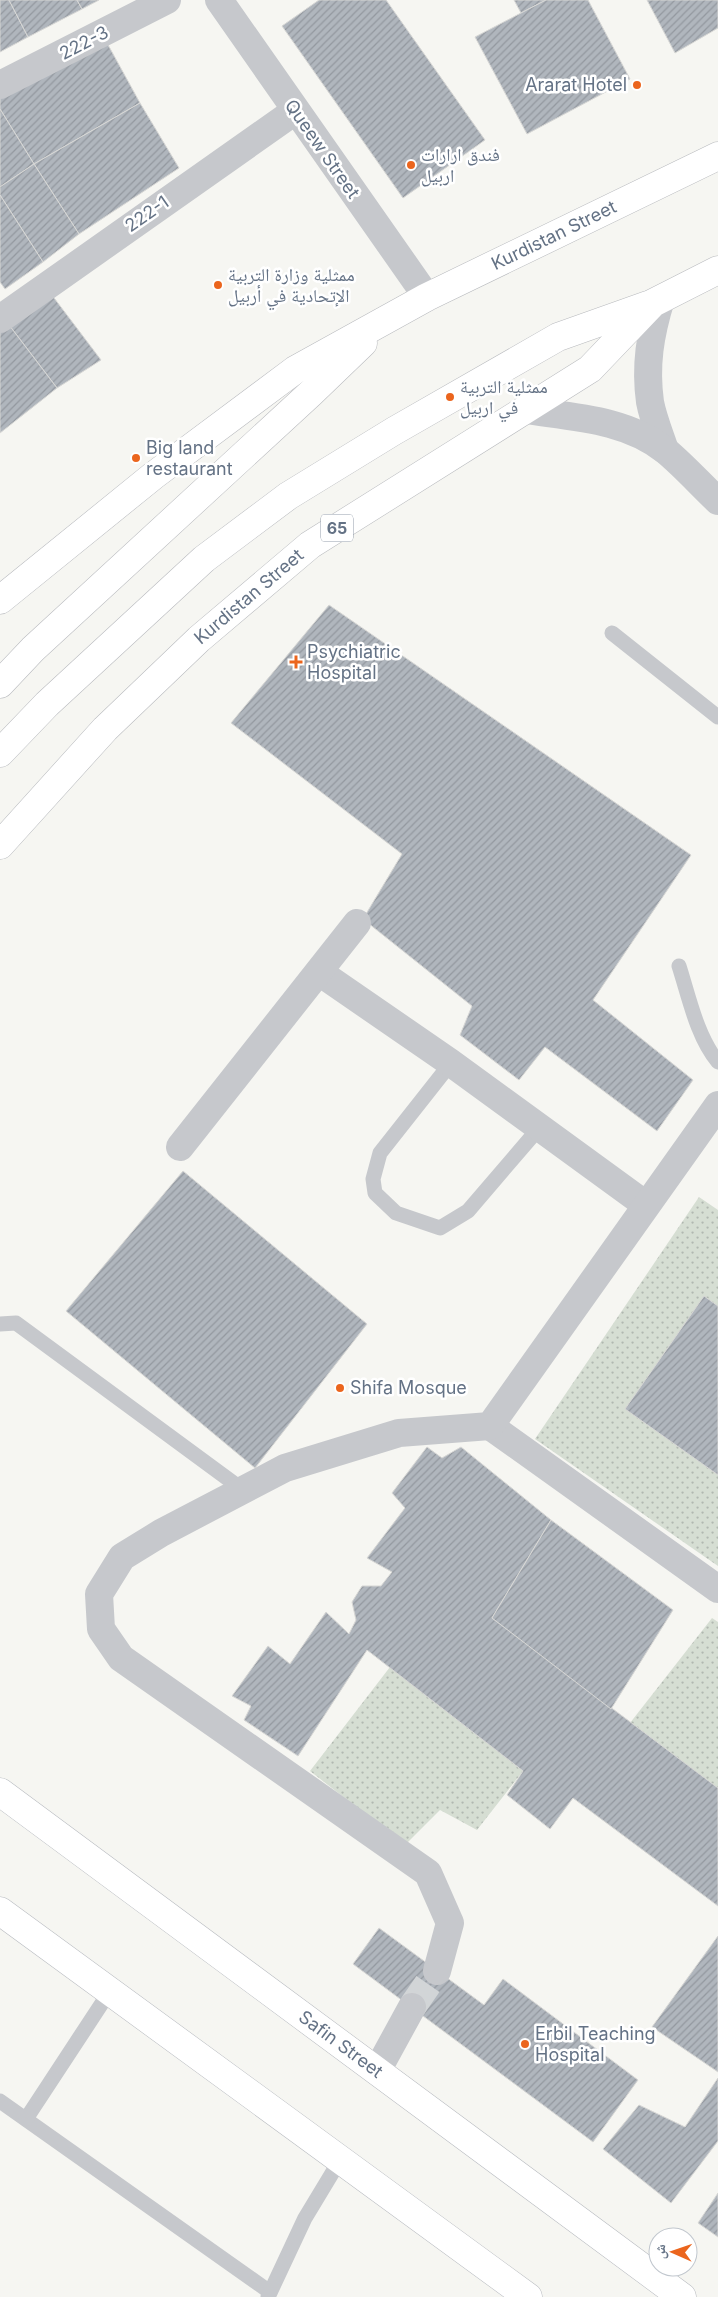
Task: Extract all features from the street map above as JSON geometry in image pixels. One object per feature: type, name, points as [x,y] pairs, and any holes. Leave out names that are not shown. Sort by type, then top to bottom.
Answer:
[{"type":"main road","name":"Kurdistan Street","points":[[0,600],[153,476],[295,370],[427,297],[718,156]]},
{"type":"main road","name":"Kurdistan Street","points":[[0,753],[47,704],[204,559],[288,496],[394,431],[558,337],[657,301],[718,270]]},
{"type":"main road","name":"Kurdistan Street","points":[[0,845],[105,729],[199,639],[310,545],[590,369],[657,301]]},
{"type":"main road","name":"Kurdistan Street","points":[[0,684],[33,649],[311,393],[391,316]]},
{"type":"main road","name":"Safin Street","points":[[0,1792],[682,2297]]},
{"type":"main road","points":[[0,1912],[528,2297]]},
{"type":"street","name":"222-3","points":[[0,85],[167,0]]},
{"type":"street","name":"Queew Street","points":[[219,0],[427,297]]},
{"type":"street","name":"222-1","points":[[0,319],[295,111]]},
{"type":"street","points":[[657,301],[650,334],[648,369],[650,404],[665,450]]},
{"type":"street","points":[[525,410],[600,421],[631,431],[665,450],[718,501]]},
{"type":"street","points":[[180,1146],[357,923]]},
{"type":"street","points":[[319,972],[450,1063],[646,1204]]},
{"type":"street","points":[[490,1426],[718,1105]]},
{"type":"street","points":[[437,1971],[450,1923],[428,1873],[121,1658],[101,1629],[99,1594],[122,1557],[285,1468],[398,1433],[490,1426],[718,1589]]},
{"type":"street","points":[[377,2071],[412,2008]]},
{"type":"lane","points":[[612,633],[718,717]]},
{"type":"lane","points":[[679,966],[701,1030],[711,1054],[718,1062]]},
{"type":"lane","points":[[450,1063],[380,1152],[373,1179],[375,1192],[396,1213],[440,1228],[468,1211],[540,1127]]},
{"type":"lane","points":[[0,1324],[16,1323],[243,1490]]},
{"type":"lane","points":[[26,2119],[110,1991]]},
{"type":"lane","points":[[0,2101],[269,2294],[305,2218],[340,2160]]},
{"type":"shaded area","points":[[699,1197],[718,1210],[718,1566],[535,1439]]},
{"type":"shaded area","points":[[712,1618],[718,1622],[718,1788],[630,1723]]},
{"type":"shaded area","points":[[390,1667],[523,1771],[477,1830],[440,1810],[405,1845],[310,1771]]},
{"type":"building","points":[[0,0],[9,0],[28,37],[0,52]]},
{"type":"building","points":[[9,0],[77,0],[82,9],[28,37]]},
{"type":"building","points":[[77,0],[99,0],[82,9]]},
{"type":"building","points":[[319,0],[386,0],[485,140],[403,198],[282,26]]},
{"type":"building","points":[[514,0],[546,0],[521,13]]},
{"type":"building","points":[[546,0],[588,0],[630,79],[527,134],[475,37]]},
{"type":"building","points":[[647,0],[718,0],[718,28],[675,53]]},
{"type":"building","points":[[107,43],[140,103],[34,164],[0,109],[0,98]]},
{"type":"building","points":[[140,103],[179,168],[79,234],[34,164]]},
{"type":"building","points":[[0,109],[34,164],[0,187]]},
{"type":"building","points":[[34,164],[79,234],[43,262],[0,195],[0,187]]},
{"type":"building","points":[[0,195],[43,262],[5,289],[0,282]]},
{"type":"building","points":[[45,286],[101,360],[57,388],[6,321]]},
{"type":"building","points":[[6,321],[57,388],[0,433],[0,325]]},
{"type":"building","points":[[329,605],[691,855],[593,1000],[693,1080],[657,1131],[545,1047],[519,1080],[460,1035],[472,1006],[363,919],[402,854],[231,723]]},
{"type":"building","points":[[183,1171],[367,1324],[255,1468],[66,1311]]},
{"type":"building","points":[[704,1296],[718,1306],[718,1475],[625,1409]]},
{"type":"building","points":[[427,1447],[442,1458],[461,1447],[551,1520],[492,1618],[718,1788],[718,1906],[573,1798],[550,1829],[507,1795],[523,1771],[367,1650],[298,1756],[244,1720],[251,1706],[232,1696],[268,1646],[290,1664],[326,1612],[349,1634],[356,1620],[352,1602],[362,1586],[381,1586],[392,1572],[367,1558],[405,1508],[392,1493]]},
{"type":"building","points":[[551,1520],[673,1610],[611,1709],[492,1618]]},
{"type":"building","name":"Erbil Teaching Hospital","points":[[379,1928],[484,2005],[503,1979],[638,2080],[593,2142],[353,1964]]},
{"type":"building","points":[[718,1936],[718,2072],[652,2027]]},
{"type":"building","points":[[718,2078],[718,2141],[671,2203],[603,2149],[639,2105],[685,2127]]},
{"type":"building","points":[[718,2193],[718,2237],[698,2223]]},
{"type":"tunnel","points":[[412,2007],[437,1971]]},
{"type":"place","name":"Ararat Hotel","points":[[637,85]]},
{"type":"place","name":"فندق ارارات اربيل","points":[[411,165]]},
{"type":"place","name":"ممثلية وزارة التربية الإتحادية في أربيل","points":[[218,285]]},
{"type":"place","name":"ممثلية التربية في اربيل","points":[[450,397]]},
{"type":"place","name":"Big land restaurant","points":[[136,458]]},
{"type":"place","name":"Psychiatric Hospital","points":[[296,662]]},
{"type":"place","name":"Shifa Mosque","points":[[340,1388]]},
{"type":"place","name":"Erbil Teaching Hospital","points":[[525,2044]]}]
